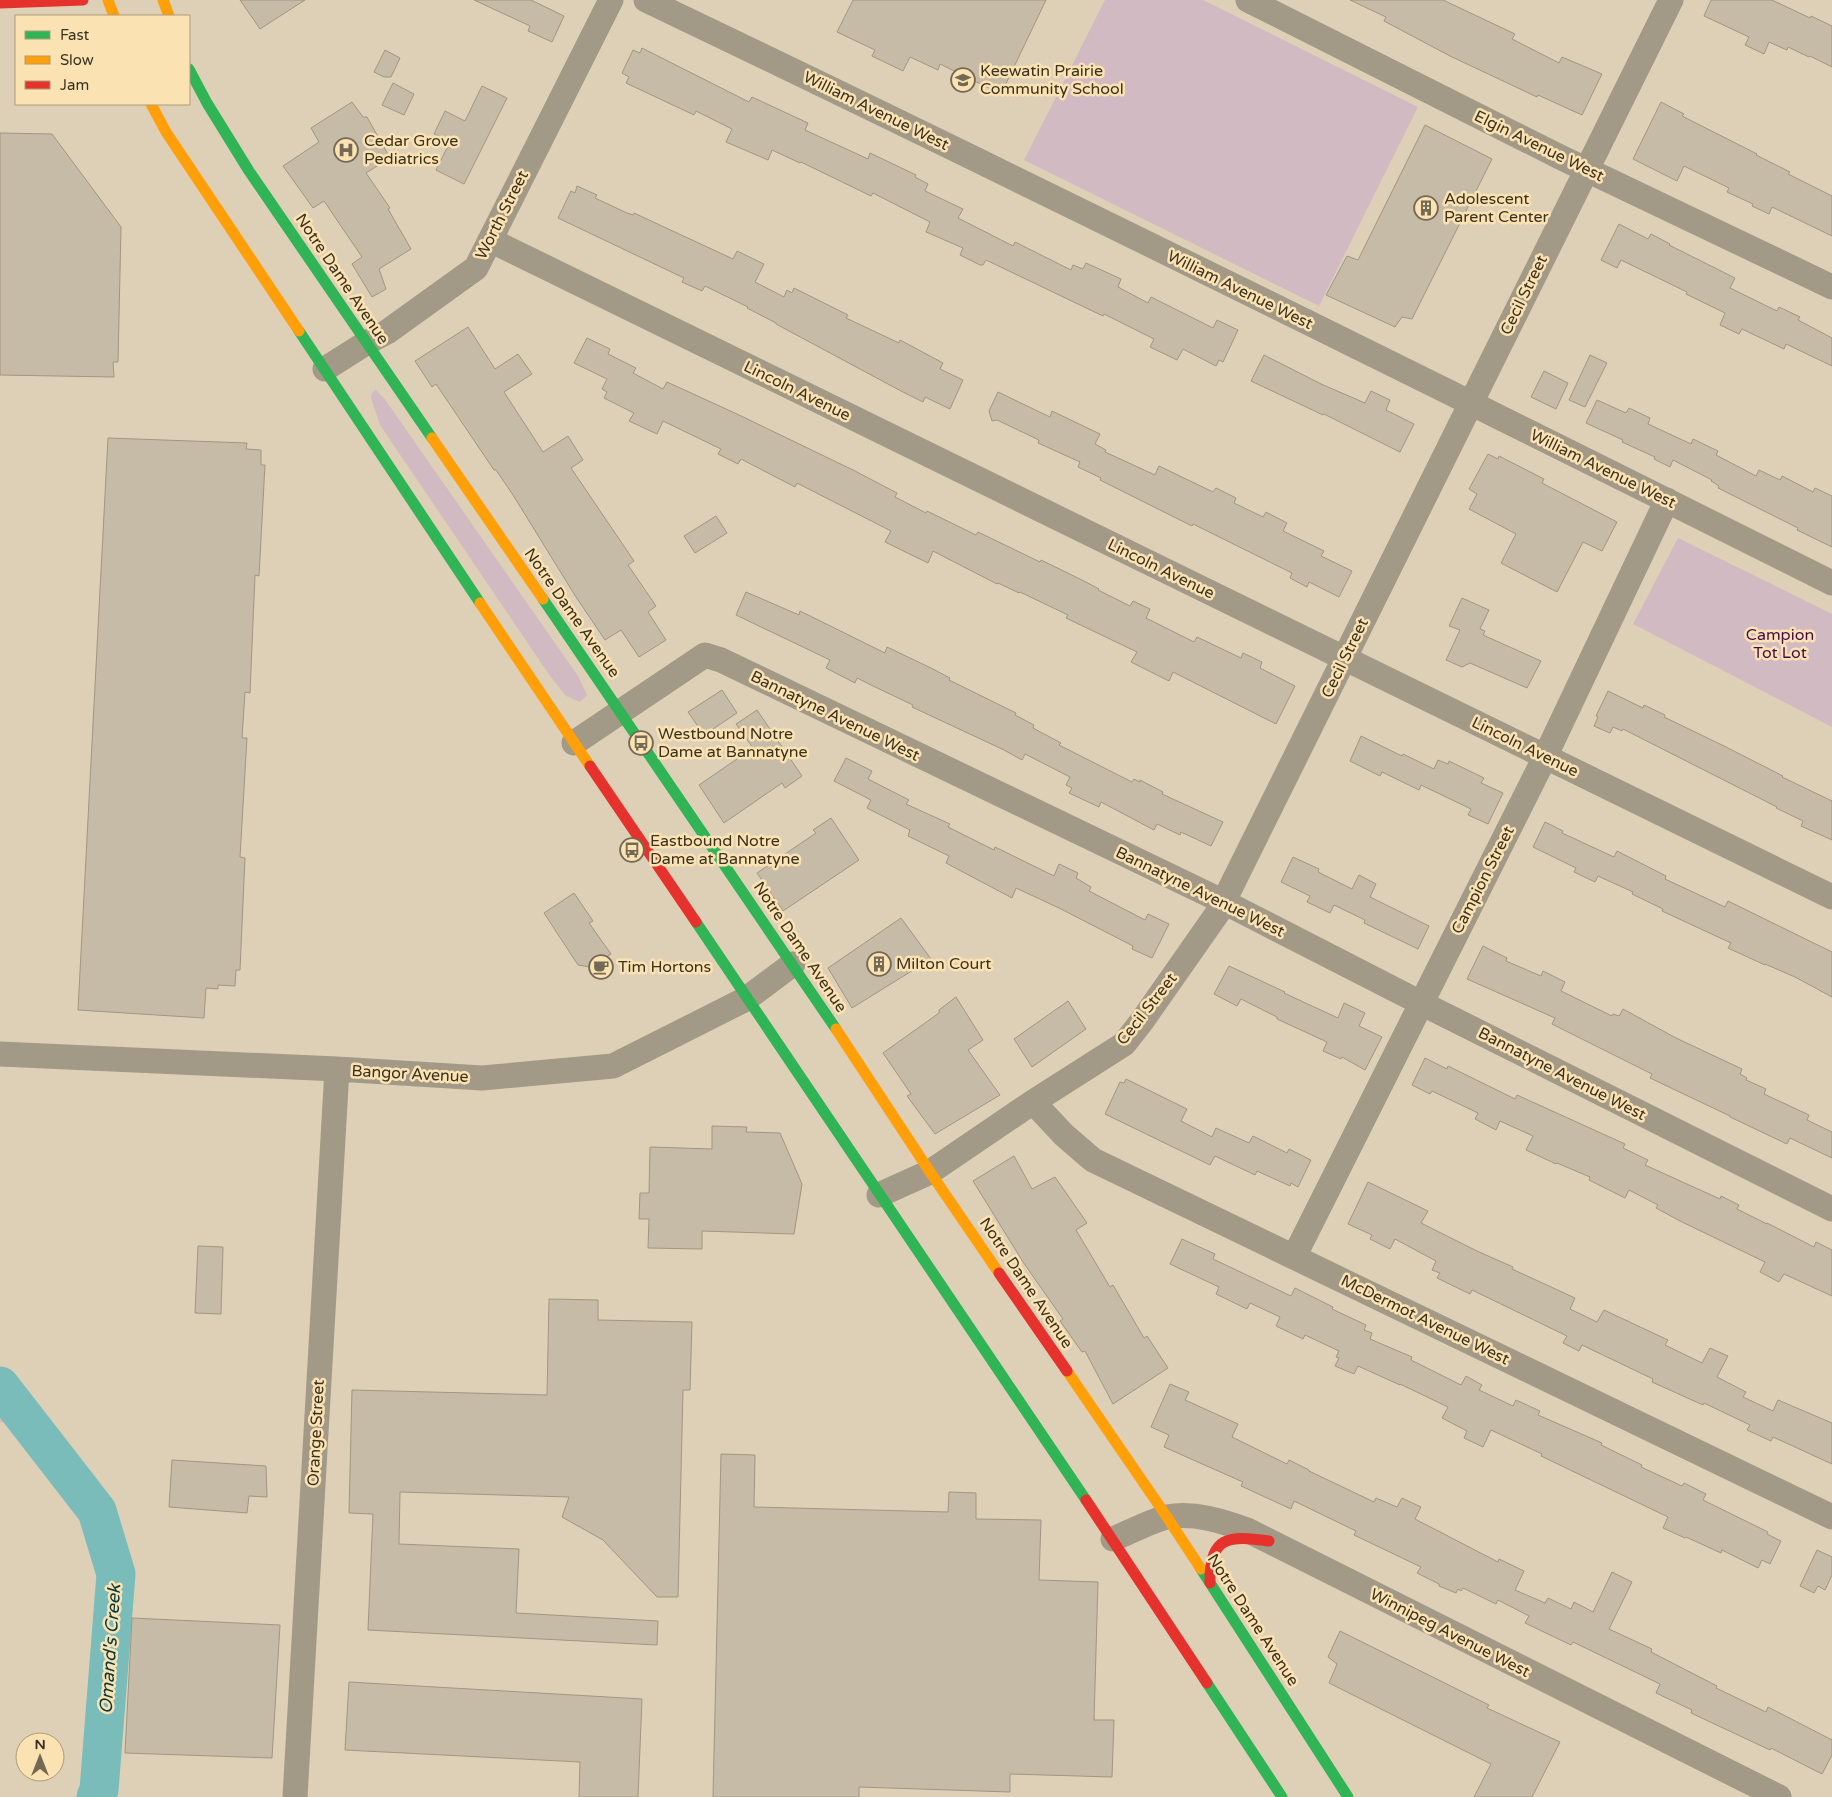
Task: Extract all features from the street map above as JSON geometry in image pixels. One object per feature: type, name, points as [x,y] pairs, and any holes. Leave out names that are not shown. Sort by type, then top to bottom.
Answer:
[{"type":"main road","points":[[0,3],[83,0]]},
{"type":"main road","points":[[108,0],[114,15]]},
{"type":"main road","points":[[163,0],[169,15]]},
{"type":"main road","points":[[0,7],[28,14]]},
{"type":"main road","name":"Notre Dame Avenue","points":[[190,71],[207,104],[248,171],[793,964],[930,1172],[1167,1517],[1348,1797]]},
{"type":"main road","points":[[151,105],[166,132],[574,743],[1113,1539],[1281,1796]]},
{"type":"main road","points":[[1210,1583],[1210,1562],[1217,1548],[1230,1539],[1242,1538],[1269,1541]]},
{"type":"street","name":"Worth Street","points":[[325,369],[387,332],[476,268],[611,0]]},
{"type":"street","name":"William Avenue West","points":[[646,0],[1471,403],[1832,583]]},
{"type":"street","name":"Elgin Avenue West","points":[[1248,0],[1586,170],[1832,288]]},
{"type":"street","name":"Cecil Street","points":[[879,1196],[930,1172],[1033,1102],[1124,1044],[1154,1005],[1219,911],[1671,0]]},
{"type":"street","name":"Lincoln Avenue","points":[[490,240],[1832,897]]},
{"type":"street","name":"Campion Street","points":[[1294,1257],[1545,757],[1667,500]]},
{"type":"street","name":"Bannatyne Avenue West","points":[[574,743],[706,655],[721,660],[1224,902],[1832,1209]]},
{"type":"street","name":"Bangor Avenue","points":[[0,1054],[337,1069],[482,1078],[613,1066],[746,999],[793,964]]},
{"type":"street","name":"Orange Street","points":[[294,1797],[337,1069]]},
{"type":"street","name":"McDermot Avenue West","points":[[1033,1102],[1064,1135],[1092,1160],[1832,1517]]},
{"type":"street","name":"Winnipeg Avenue West","points":[[1113,1539],[1167,1517],[1190,1516],[1216,1519],[1246,1530],[1779,1797]]},
{"type":"green space","points":[[1105,0],[1203,0],[1418,107],[1319,306],[1024,160]]},
{"type":"green space","points":[[376,390],[384,398],[578,676],[587,695],[580,702],[566,696],[550,676],[380,425],[371,398],[372,393]]},
{"type":"green space","name":"Campion Tot Lot","points":[[1678,538],[1832,614],[1832,727],[1633,624]]},
{"type":"green space","points":[[0,1394],[28,1424],[0,1422]]},
{"type":"building","points":[[240,0],[305,0],[260,29]]},
{"type":"building","points":[[474,0],[531,0],[564,16],[552,42],[528,31],[530,26]]},
{"type":"building","points":[[853,0],[1046,0],[1001,94],[940,64],[938,70],[910,57],[903,71],[872,56],[875,50],[837,32]]},
{"type":"building","points":[[1350,0],[1443,0],[1515,34],[1512,39],[1559,63],[1562,57],[1602,74],[1582,115],[1538,95],[1537,97],[1450,56],[1384,21],[1386,17]]},
{"type":"building","points":[[1711,0],[1772,0],[1832,26],[1832,67],[1788,47],[1787,50],[1769,42],[1764,54],[1745,45],[1749,37],[1704,16]]},
{"type":"building","points":[[642,48],[749,102],[752,97],[808,123],[805,130],[868,159],[870,153],[916,175],[915,177],[928,184],[925,191],[963,209],[958,218],[1013,246],[1015,242],[1071,270],[1073,265],[1083,269],[1086,263],[1121,279],[1118,287],[1148,303],[1151,297],[1213,328],[1217,320],[1238,330],[1223,362],[1219,360],[1216,366],[1183,349],[1177,360],[1150,347],[1154,339],[1104,314],[1103,316],[986,260],[983,265],[980,265],[960,255],[963,248],[926,232],[930,222],[873,193],[871,196],[772,150],[768,160],[726,142],[732,129],[696,111],[694,115],[626,83],[629,77],[622,73],[633,50],[640,53]]},
{"type":"building","points":[[385,50],[400,58],[391,77],[384,77],[374,72]]},
{"type":"building","points":[[393,83],[414,94],[404,115],[382,105]]},
{"type":"building","points":[[482,86],[507,98],[464,184],[436,170],[450,142],[434,134],[445,111],[465,121]]},
{"type":"building","points":[[352,102],[363,117],[367,117],[390,158],[366,173],[390,208],[388,209],[411,249],[379,269],[386,289],[372,297],[352,264],[362,257],[324,201],[313,208],[283,166],[319,142],[311,128]]},
{"type":"building","points":[[1661,102],[1684,114],[1682,116],[1757,154],[1790,172],[1788,174],[1832,196],[1832,236],[1772,207],[1769,214],[1752,206],[1753,204],[1727,192],[1729,188],[1684,166],[1677,181],[1633,159]]},
{"type":"building","name":"Adolescent Parent Center","points":[[1425,125],[1492,159],[1412,319],[1402,317],[1395,327],[1326,295],[1347,256],[1358,260]]},
{"type":"building","points":[[0,133],[52,134],[121,227],[118,362],[113,362],[114,377],[0,375]]},
{"type":"building","points":[[577,186],[597,195],[595,198],[627,213],[633,215],[634,213],[733,259],[737,251],[764,264],[755,282],[784,297],[787,290],[792,293],[794,288],[848,315],[846,318],[899,343],[900,340],[943,363],[940,369],[963,380],[950,409],[925,397],[923,402],[776,324],[748,307],[705,286],[702,291],[682,282],[684,278],[558,218],[571,191],[575,193]]},
{"type":"building","points":[[1619,224],[1648,239],[1651,234],[1735,278],[1730,288],[1777,311],[1779,307],[1800,317],[1798,320],[1832,338],[1832,366],[1786,344],[1784,349],[1742,329],[1739,334],[1720,325],[1725,313],[1686,294],[1687,292],[1621,260],[1617,268],[1601,260]]},
{"type":"building","points":[[468,327],[495,369],[518,354],[532,374],[504,392],[543,452],[568,436],[583,460],[571,468],[634,561],[628,565],[656,606],[648,612],[666,640],[639,657],[621,630],[605,640],[496,470],[494,470],[436,384],[432,387],[415,361]]},
{"type":"building","points":[[587,338],[610,349],[608,354],[636,368],[633,373],[663,389],[667,382],[853,470],[897,493],[895,497],[926,513],[927,511],[976,535],[978,532],[1040,562],[1041,560],[1130,606],[1133,601],[1150,609],[1146,618],[1194,642],[1197,637],[1241,658],[1243,653],[1262,662],[1260,668],[1295,686],[1276,724],[1173,672],[1169,681],[1131,662],[1137,652],[1066,618],[1068,615],[1020,592],[997,584],[933,551],[928,563],[885,542],[891,531],[797,483],[795,487],[741,459],[738,464],[718,454],[721,449],[663,421],[657,434],[629,421],[634,413],[604,398],[607,392],[602,389],[607,379],[574,363]]},
{"type":"building","points":[[1264,355],[1321,384],[1365,403],[1371,391],[1390,400],[1386,410],[1414,424],[1400,452],[1324,414],[1251,381]]},
{"type":"building","points":[[1590,355],[1607,363],[1585,407],[1569,400]]},
{"type":"building","points":[[1544,371],[1568,383],[1556,409],[1531,397]]},
{"type":"building","points":[[998,392],[1050,417],[1052,411],[1100,434],[1095,444],[1106,450],[1105,452],[1155,475],[1159,466],[1213,492],[1216,488],[1236,498],[1234,503],[1263,517],[1266,512],[1287,523],[1283,531],[1324,551],[1321,556],[1352,571],[1339,597],[1309,582],[1307,587],[1290,578],[1292,573],[1100,480],[1101,478],[1078,467],[1080,462],[1038,443],[1039,440],[997,420],[992,421],[989,411]]},
{"type":"building","points":[[1597,400],[1626,413],[1629,408],[1650,418],[1648,424],[1691,444],[1693,439],[1718,451],[1716,455],[1756,476],[1759,470],[1780,480],[1782,476],[1813,492],[1815,488],[1832,496],[1832,547],[1718,488],[1719,486],[1712,480],[1673,460],[1670,467],[1654,459],[1655,457],[1622,442],[1623,440],[1586,423]]},
{"type":"building","points":[[108,438],[247,443],[246,449],[261,450],[261,465],[265,465],[259,576],[255,575],[250,693],[245,692],[242,738],[247,738],[240,857],[245,858],[240,970],[236,970],[235,986],[218,985],[218,989],[206,988],[204,1018],[78,1010]]},
{"type":"building","points":[[1488,454],[1498,459],[1499,456],[1544,479],[1542,483],[1617,522],[1602,551],[1583,542],[1557,592],[1501,563],[1516,534],[1469,509],[1477,494],[1469,489]]},
{"type":"building","points":[[716,516],[727,533],[695,553],[684,536]]},
{"type":"building","points":[[746,592],[799,615],[800,611],[885,653],[887,647],[931,668],[950,678],[949,680],[1016,713],[1015,715],[1034,725],[1033,728],[1061,743],[1059,745],[1132,782],[1134,779],[1140,782],[1140,780],[1163,792],[1162,794],[1223,822],[1211,846],[1181,832],[1180,835],[1157,824],[1154,830],[1101,802],[1099,807],[1069,793],[1072,788],[1066,785],[1070,777],[1025,754],[1022,760],[857,678],[855,683],[826,668],[830,660],[736,615]]},
{"type":"building","points":[[1462,598],[1489,610],[1480,629],[1485,631],[1483,635],[1541,661],[1527,688],[1470,663],[1462,667],[1446,660],[1460,630],[1449,626]]},
{"type":"building","points":[[722,690],[737,713],[704,735],[688,712]]},
{"type":"building","points":[[1608,691],[1643,708],[1644,705],[1665,715],[1664,717],[1832,801],[1832,840],[1801,826],[1803,821],[1777,807],[1623,729],[1622,731],[1613,727],[1610,733],[1594,726],[1598,717],[1596,716]]},
{"type":"building","points":[[757,710],[802,776],[785,788],[782,783],[724,823],[699,785],[753,748],[736,724]]},
{"type":"building","points":[[1361,736],[1434,769],[1438,760],[1448,764],[1449,761],[1484,778],[1481,783],[1503,793],[1488,824],[1468,815],[1471,809],[1421,785],[1419,790],[1382,772],[1380,776],[1350,761]]},
{"type":"building","points":[[846,758],[872,771],[868,779],[909,800],[906,804],[950,824],[948,827],[994,850],[995,847],[1054,876],[1059,864],[1078,873],[1076,878],[1091,887],[1089,891],[1145,920],[1148,914],[1169,924],[1152,958],[1132,949],[1133,946],[1016,888],[1012,898],[946,863],[949,856],[908,836],[910,830],[867,808],[871,800],[834,781]]},
{"type":"building","points":[[831,818],[859,860],[783,911],[757,873],[816,833],[813,830]]},
{"type":"building","points":[[1545,822],[1563,831],[1562,833],[1614,857],[1617,851],[1666,876],[1665,879],[1725,907],[1728,901],[1832,952],[1832,997],[1795,977],[1728,948],[1731,943],[1662,911],[1663,909],[1632,894],[1633,892],[1598,876],[1595,882],[1574,872],[1576,868],[1533,847]]},
{"type":"building","points":[[1293,857],[1319,869],[1318,872],[1352,889],[1359,875],[1376,884],[1370,897],[1429,926],[1418,949],[1364,923],[1365,920],[1334,905],[1330,913],[1307,902],[1310,896],[1281,882]]},
{"type":"building","points":[[574,893],[593,921],[589,923],[611,954],[590,967],[578,965],[544,913]]},
{"type":"building","name":"Milton Court","points":[[901,918],[931,959],[852,1008],[828,968]]},
{"type":"building","points":[[1483,946],[1507,958],[1506,961],[1541,976],[1543,971],[1565,982],[1561,991],[1612,1016],[1613,1014],[1619,1016],[1623,1009],[1676,1038],[1742,1069],[1740,1074],[1747,1078],[1746,1080],[1766,1089],[1764,1094],[1809,1115],[1807,1120],[1832,1132],[1832,1158],[1790,1138],[1787,1144],[1650,1078],[1652,1074],[1552,1024],[1555,1018],[1467,979]]},
{"type":"building","points":[[1229,966],[1338,1018],[1344,1003],[1365,1013],[1359,1026],[1382,1037],[1365,1070],[1342,1057],[1341,1059],[1323,1051],[1327,1042],[1277,1019],[1277,1017],[1241,999],[1237,1006],[1214,994]]},
{"type":"building","points":[[956,997],[983,1040],[968,1050],[1000,1095],[935,1134],[907,1096],[911,1094],[883,1053],[939,1013],[939,1010]]},
{"type":"building","points":[[1068,1001],[1086,1029],[1032,1067],[1014,1039]]},
{"type":"building","points":[[1425,1058],[1447,1069],[1448,1066],[1515,1099],[1517,1095],[1625,1144],[1623,1148],[1648,1160],[1645,1165],[1720,1199],[1721,1196],[1739,1205],[1737,1209],[1814,1247],[1816,1242],[1832,1250],[1832,1296],[1784,1274],[1779,1282],[1760,1272],[1765,1262],[1680,1221],[1656,1208],[1658,1205],[1629,1190],[1625,1198],[1589,1180],[1590,1177],[1526,1150],[1533,1136],[1500,1121],[1496,1130],[1475,1119],[1478,1113],[1432,1091],[1430,1094],[1412,1085]]},
{"type":"building","points":[[1126,1079],[1187,1109],[1181,1121],[1212,1137],[1216,1128],[1249,1143],[1253,1136],[1287,1153],[1289,1149],[1311,1160],[1298,1187],[1291,1183],[1290,1186],[1257,1171],[1255,1175],[1215,1156],[1210,1165],[1105,1114],[1120,1082],[1124,1083]]},
{"type":"building","points":[[712,1126],[747,1127],[746,1132],[780,1133],[802,1184],[794,1234],[702,1231],[702,1249],[648,1248],[649,1219],[639,1219],[640,1193],[649,1193],[650,1147],[712,1149]]},
{"type":"building","points":[[1014,1156],[1032,1189],[1055,1177],[1087,1223],[1076,1230],[1110,1287],[1113,1285],[1144,1338],[1147,1336],[1168,1368],[1113,1404],[1085,1351],[1082,1352],[1060,1321],[1063,1319],[1023,1262],[973,1181]]},
{"type":"building","points":[[1368,1182],[1428,1211],[1421,1223],[1513,1267],[1512,1269],[1575,1298],[1570,1309],[1597,1322],[1604,1310],[1668,1340],[1665,1345],[1702,1363],[1710,1348],[1728,1356],[1717,1377],[1746,1392],[1743,1397],[1773,1411],[1778,1400],[1832,1423],[1832,1464],[1773,1437],[1771,1441],[1747,1430],[1750,1425],[1704,1403],[1703,1405],[1652,1382],[1653,1379],[1582,1345],[1579,1351],[1563,1343],[1567,1336],[1472,1290],[1470,1294],[1437,1278],[1440,1273],[1432,1270],[1436,1261],[1395,1239],[1390,1249],[1370,1239],[1372,1235],[1348,1224]]},
{"type":"building","points":[[1182,1239],[1215,1254],[1213,1259],[1291,1296],[1295,1288],[1333,1307],[1332,1309],[1366,1325],[1364,1330],[1372,1333],[1370,1339],[1412,1357],[1411,1360],[1461,1385],[1466,1376],[1482,1385],[1479,1390],[1513,1406],[1516,1400],[1540,1411],[1538,1415],[1602,1443],[1601,1445],[1642,1465],[1641,1467],[1682,1486],[1684,1483],[1706,1494],[1703,1500],[1768,1532],[1767,1534],[1781,1541],[1770,1564],[1762,1560],[1758,1568],[1722,1550],[1721,1553],[1663,1528],[1668,1517],[1491,1430],[1483,1447],[1464,1438],[1467,1431],[1442,1418],[1448,1407],[1358,1366],[1354,1374],[1335,1366],[1339,1358],[1336,1357],[1339,1351],[1305,1335],[1303,1339],[1276,1326],[1280,1317],[1250,1303],[1247,1309],[1216,1294],[1219,1287],[1170,1264]]},
{"type":"building","points":[[198,1246],[223,1247],[221,1314],[195,1313]]},
{"type":"building","points":[[549,1299],[598,1300],[598,1320],[692,1322],[690,1390],[683,1390],[678,1597],[657,1597],[603,1540],[562,1517],[569,1497],[400,1492],[399,1544],[519,1549],[516,1613],[658,1621],[657,1645],[368,1630],[373,1514],[349,1513],[352,1390],[547,1395]]},
{"type":"building","points":[[1170,1384],[1189,1392],[1185,1400],[1238,1424],[1232,1437],[1287,1464],[1289,1460],[1374,1502],[1376,1498],[1397,1507],[1402,1498],[1421,1507],[1415,1519],[1498,1562],[1499,1559],[1524,1571],[1515,1590],[1545,1603],[1548,1598],[1571,1609],[1574,1602],[1593,1612],[1612,1572],[1632,1582],[1609,1629],[1652,1649],[1651,1652],[1717,1686],[1716,1688],[1766,1712],[1768,1707],[1832,1740],[1832,1755],[1822,1774],[1771,1748],[1770,1750],[1691,1713],[1692,1710],[1656,1693],[1660,1684],[1573,1642],[1571,1645],[1525,1623],[1529,1616],[1498,1600],[1496,1604],[1463,1588],[1461,1591],[1458,1589],[1456,1593],[1439,1586],[1439,1584],[1417,1573],[1421,1567],[1354,1535],[1356,1531],[1294,1501],[1291,1509],[1241,1486],[1243,1482],[1164,1447],[1169,1435],[1151,1427]]},
{"type":"building","points":[[721,1454],[755,1455],[754,1507],[948,1512],[949,1492],[976,1493],[976,1519],[1041,1520],[1039,1580],[1098,1582],[1094,1720],[1114,1720],[1112,1777],[1010,1774],[1010,1792],[859,1787],[859,1797],[713,1797]]},
{"type":"building","points":[[172,1460],[266,1466],[267,1497],[249,1496],[247,1513],[169,1507]]},
{"type":"building","points":[[1817,1550],[1832,1557],[1832,1575],[1825,1590],[1818,1586],[1814,1593],[1800,1586]]},
{"type":"building","points":[[132,1618],[280,1625],[272,1758],[125,1753]]},
{"type":"building","points":[[1340,1631],[1489,1705],[1487,1708],[1560,1742],[1532,1797],[1474,1797],[1491,1764],[1329,1683],[1337,1664],[1328,1657]]},
{"type":"building","points":[[349,1682],[642,1699],[638,1797],[579,1797],[580,1762],[345,1750]]},
{"type":"waterway","name":"Omand's Creek","points":[[0,1386],[97,1511],[116,1574],[99,1790],[96,1797]]},
{"type":"traffic: fast","points":[[190,71],[207,103],[249,171],[432,438]]},
{"type":"traffic: fast","points":[[299,331],[480,603]]},
{"type":"traffic: fast","points":[[543,599],[836,1029]]},
{"type":"traffic: fast","points":[[696,922],[1086,1500]]},
{"type":"traffic: fast","points":[[1201,1569],[1348,1797]]},
{"type":"traffic: fast","points":[[1207,1683],[1282,1797]]},
{"type":"traffic: slow","points":[[108,0],[114,15]]},
{"type":"traffic: slow","points":[[163,0],[169,15]]},
{"type":"traffic: slow","points":[[152,105],[166,132],[299,331]]},
{"type":"traffic: slow","points":[[432,438],[543,599]]},
{"type":"traffic: slow","points":[[480,603],[590,766]]},
{"type":"traffic: slow","points":[[836,1029],[999,1273]]},
{"type":"traffic: slow","points":[[1067,1371],[1201,1569]]},
{"type":"traffic: jam","points":[[0,3],[83,0]]},
{"type":"traffic: jam","points":[[590,766],[696,922]]},
{"type":"traffic: jam","points":[[999,1273],[1067,1371]]},
{"type":"traffic: jam","points":[[1086,1500],[1207,1683]]},
{"type":"traffic: jam","points":[[1210,1583],[1213,1556],[1218,1547],[1224,1542],[1243,1538],[1269,1541]]},
{"type":"place","name":"Keewatin Prairie Community School","points":[[963,80]]},
{"type":"place","name":"Cedar Grove Pediatrics","points":[[346,150]]},
{"type":"place","name":"Adolescent Parent Center","points":[[1426,208]]},
{"type":"place","name":"Westbound Notre Dame at Bannatyne","points":[[641,743]]},
{"type":"place","name":"Eastbound Notre Dame at Bannatyne","points":[[632,850]]},
{"type":"place","name":"Milton Court","points":[[879,964]]},
{"type":"place","name":"Tim Hortons","points":[[601,967]]}]
